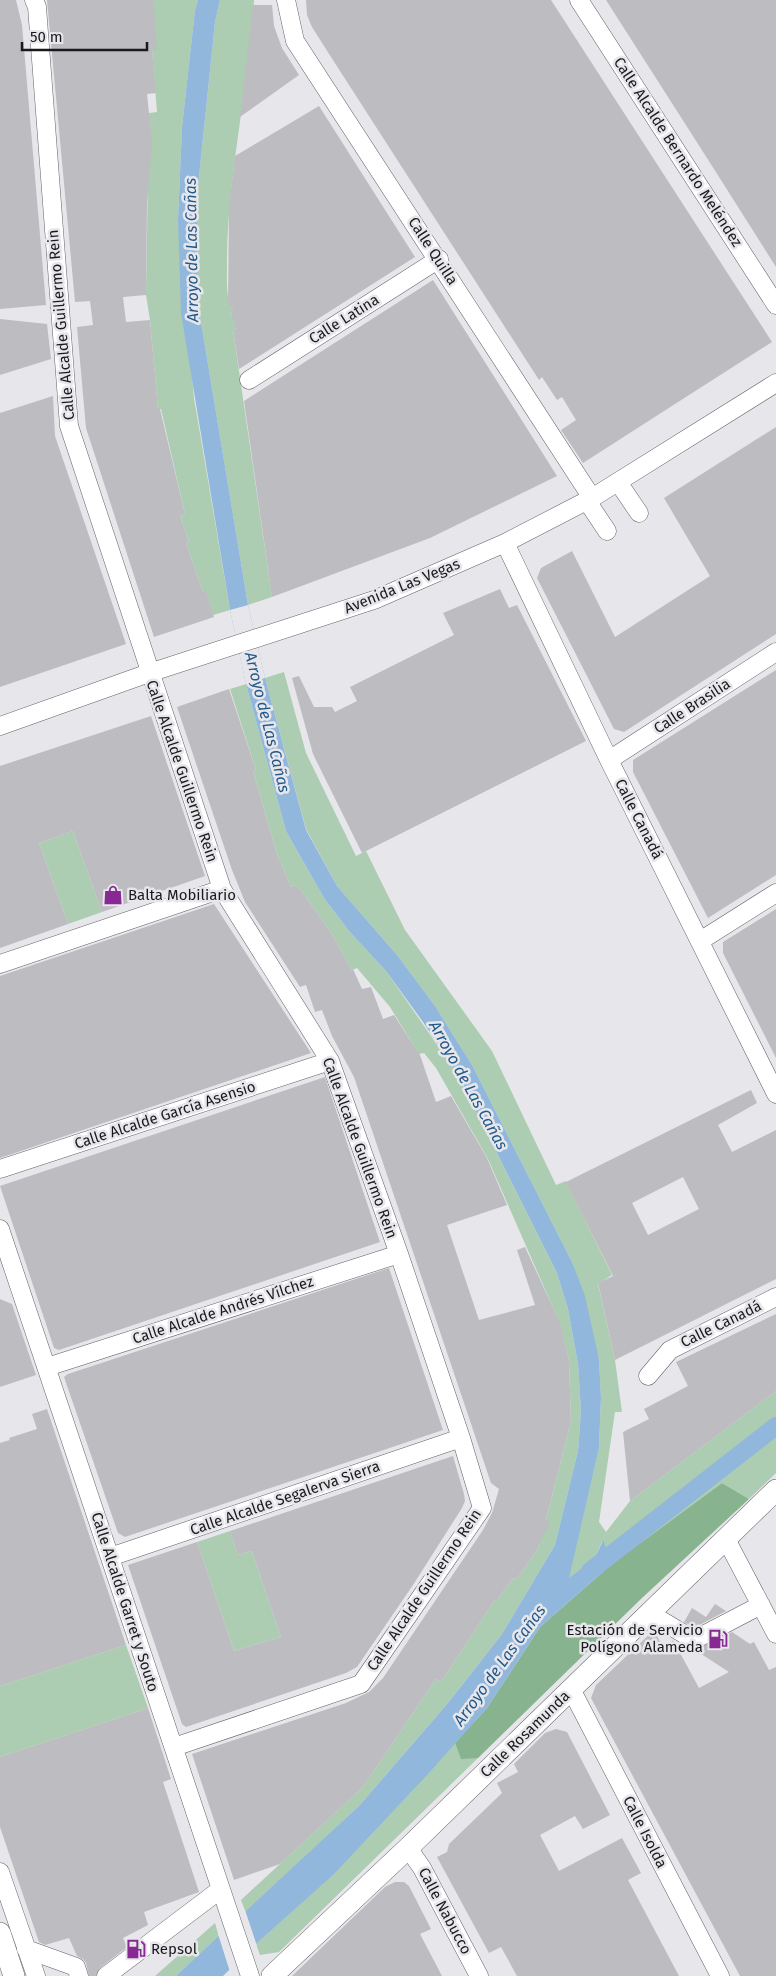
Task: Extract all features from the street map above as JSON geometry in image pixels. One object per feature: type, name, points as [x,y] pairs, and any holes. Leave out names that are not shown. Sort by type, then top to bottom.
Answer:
[{"type":"main road","name":"Calle Rosamunda","points":[[272,1976],[408,1848],[776,1490]]},
{"type":"main road","points":[[0,1933],[14,1976]]},
{"type":"street","name":"Calle Alcalde Guillermo Rein","points":[[34,0],[37,7],[69,426],[149,673],[222,889],[330,1061],[399,1254],[461,1438],[482,1508],[360,1684],[174,1747]]},
{"type":"street","name":"Calle Quilla","points":[[286,0],[295,40],[439,259],[590,499],[606,531]]},
{"type":"street","name":"Calle Alcalde Bernardo Meléndez","points":[[579,0],[776,304]]},
{"type":"street","name":"Calle Latina","points":[[250,380],[439,259]]},
{"type":"street","name":"Avenida Las Vegas","points":[[0,725],[149,673],[374,600],[505,543],[590,499],[776,383]]},
{"type":"street","points":[[618,482],[638,513]]},
{"type":"street","name":"Calle Canadá","points":[[505,543],[609,760],[776,1094]]},
{"type":"street","name":"Calle Brasilia","points":[[609,760],[776,652]]},
{"type":"street","points":[[0,964],[222,889]]},
{"type":"street","points":[[700,941],[776,893]]},
{"type":"street","name":"Calle Alcalde García Asensio","points":[[0,1169],[330,1061]]},
{"type":"street","name":"Calle Alcalde Garret y Souto","points":[[0,1229],[8,1275],[47,1367],[249,1975]]},
{"type":"street","name":"Calle Alcalde Andrés Vílchez","points":[[47,1367],[399,1254]]},
{"type":"street","name":"Calle Canadá","points":[[648,1376],[670,1350],[776,1297]]},
{"type":"street","name":"Calle Alcalde Segalerva Sierra","points":[[110,1557],[461,1438]]},
{"type":"street","points":[[726,1539],[776,1634]]},
{"type":"street","points":[[649,1613],[694,1640],[761,1605]]},
{"type":"street","name":"Calle Isolda","points":[[571,1689],[720,1976]]},
{"type":"street","name":"Calle Nabucco","points":[[408,1848],[422,1868],[479,1976]]},
{"type":"street","points":[[0,1872],[36,1976]]},
{"type":"street","points":[[106,1976],[221,1889]]},
{"type":"street","points":[[26,1949],[76,1967],[79,1976]]},
{"type":"green space","points":[[153,0],[198,0],[195,10],[182,127],[178,220],[194,398],[230,610],[213,615],[206,592],[203,592],[186,543],[189,542],[180,516],[185,514],[161,409],[158,409],[146,295],[149,113],[157,112],[152,50]]},
{"type":"green space","points":[[220,0],[254,0],[248,67],[230,202],[227,270],[228,296],[233,310],[230,312],[237,327],[233,330],[272,597],[248,605],[198,304],[197,196],[215,22]]},
{"type":"green space","points":[[284,672],[306,753],[356,856],[366,851],[405,930],[492,1051],[556,1185],[566,1181],[612,1275],[598,1284],[615,1360],[622,1412],[615,1412],[599,1522],[606,1532],[630,1501],[776,1391],[776,1473],[749,1499],[722,1483],[612,1564],[602,1541],[595,1558],[568,1579],[599,1448],[601,1397],[599,1359],[572,1262],[472,1065],[435,1006],[397,955],[337,886],[306,829],[265,678]]},
{"type":"green space","points":[[246,684],[286,831],[324,898],[349,931],[386,971],[458,1075],[557,1273],[568,1309],[578,1364],[581,1411],[578,1451],[555,1545],[502,1634],[448,1703],[359,1806],[246,1913],[241,1900],[363,1787],[436,1679],[441,1682],[494,1601],[496,1602],[513,1578],[516,1580],[539,1547],[571,1421],[569,1361],[561,1326],[488,1159],[436,1068],[424,1053],[419,1054],[390,1007],[357,968],[352,970],[330,931],[297,885],[291,887],[277,854],[253,771],[256,770],[230,689]]},
{"type":"green space","points":[[73,831],[102,912],[68,924],[39,843]]},
{"type":"green space","points":[[722,1483],[749,1499],[642,1598],[478,1758],[461,1759],[455,1743],[487,1708],[540,1627],[612,1564]]},
{"type":"green space","points":[[230,1531],[238,1555],[252,1551],[281,1637],[234,1651],[197,1542]]},
{"type":"green space","points":[[126,1645],[148,1708],[0,1757],[0,1686]]},
{"type":"green space","points":[[455,1743],[461,1758],[478,1758],[279,1952],[260,1955],[256,1944],[334,1873]]},
{"type":"green space","points":[[215,1923],[219,1937],[176,1976],[155,1976]]},
{"type":"water","name":"Arroyo de Las Cañas","points":[[198,0],[220,0],[215,22],[197,196],[198,304],[248,605],[265,678],[306,830],[337,886],[397,955],[435,1006],[472,1065],[572,1262],[585,1296],[599,1359],[601,1397],[599,1448],[569,1578],[595,1558],[603,1540],[612,1564],[540,1627],[487,1708],[334,1874],[223,1976],[176,1976],[359,1806],[448,1703],[502,1634],[555,1545],[578,1451],[581,1411],[578,1364],[568,1309],[557,1273],[458,1075],[386,971],[349,931],[324,898],[286,831],[246,684],[230,610],[181,313],[178,220],[182,127],[195,10]]},
{"type":"pier","points":[[248,605],[265,678],[246,684],[230,610]]},
{"type":"pier","points":[[245,1910],[257,1946],[230,1972],[218,1934]]},
{"type":"building","points":[[0,0],[16,0],[22,25],[46,305],[0,309]]},
{"type":"building","points":[[47,0],[153,0],[157,50],[152,50],[156,93],[147,94],[152,143],[147,204],[146,295],[123,297],[126,322],[150,320],[158,409],[160,409],[185,514],[180,516],[189,542],[186,543],[203,592],[206,591],[214,617],[154,637],[86,428],[77,327],[93,325],[90,301],[75,302]]},
{"type":"building","points":[[306,0],[551,0],[772,342],[583,463],[561,430],[576,420],[562,397],[557,400],[542,377],[539,380],[331,57],[312,27],[307,15]]},
{"type":"building","points":[[606,0],[776,0],[776,267],[714,169]]},
{"type":"building","points":[[253,5],[272,5],[274,26],[282,48],[299,75],[240,117]]},
{"type":"building","points":[[319,106],[415,257],[239,369],[233,330],[236,328],[230,311],[233,310],[228,303],[229,207],[235,156]]},
{"type":"building","points":[[433,280],[557,476],[430,538],[272,597],[244,401]]},
{"type":"building","points":[[0,319],[47,324],[51,359],[0,375]]},
{"type":"building","points":[[53,396],[55,436],[126,644],[0,687],[0,413]]},
{"type":"building","points":[[776,427],[776,634],[624,732],[614,729],[537,578],[541,568],[572,551],[615,637],[710,576],[664,498]]},
{"type":"building","points":[[500,589],[509,608],[517,605],[586,741],[362,853],[313,754],[292,678],[299,676],[314,707],[332,707],[335,712],[357,701],[350,687],[454,635],[443,613]]},
{"type":"building","points":[[776,670],[776,875],[708,918],[633,772],[633,760]]},
{"type":"building","points":[[229,689],[256,770],[253,771],[277,854],[291,887],[297,885],[330,931],[353,969],[362,989],[371,987],[383,1019],[394,1015],[420,1055],[436,1102],[451,1096],[487,1158],[507,1205],[447,1225],[479,1320],[535,1305],[517,1250],[525,1247],[561,1325],[569,1361],[571,1421],[546,1520],[550,1523],[539,1547],[516,1580],[513,1578],[496,1602],[494,1601],[441,1682],[436,1679],[363,1787],[280,1864],[234,1880],[192,1754],[346,1703],[369,1692],[383,1678],[483,1530],[492,1513],[499,1489],[491,1483],[354,1077],[332,1036],[322,1010],[315,1012],[306,985],[300,987],[245,902],[232,870],[177,707]]},
{"type":"building","points":[[151,716],[205,876],[102,912],[73,831],[39,843],[68,924],[0,948],[0,766]]},
{"type":"building","points":[[214,904],[311,1053],[0,1158],[0,976]]},
{"type":"building","points":[[776,909],[776,1058],[723,953],[723,942]]},
{"type":"building","points":[[325,1077],[380,1242],[59,1350],[54,1348],[0,1186]]},
{"type":"building","points":[[751,1090],[757,1103],[718,1125],[732,1152],[776,1130],[776,1279],[615,1360],[598,1283],[613,1276],[566,1182]],"holes":[[[683,1177],[699,1209],[648,1235],[632,1203]]]},
{"type":"building","points":[[389,1268],[443,1430],[125,1537],[118,1533],[64,1377],[68,1374]]},
{"type":"building","points":[[0,1299],[12,1304],[36,1375],[0,1387]]},
{"type":"building","points":[[776,1314],[776,1391],[630,1501],[623,1432],[649,1419],[644,1409],[688,1386],[676,1362]]},
{"type":"building","points":[[47,1409],[126,1645],[0,1686],[0,1443],[37,1429],[32,1414]]},
{"type":"building","points":[[453,1456],[464,1494],[465,1501],[462,1508],[413,1585],[357,1667],[346,1673],[186,1727],[182,1724],[128,1565],[197,1542],[234,1651],[281,1637],[252,1551],[238,1555],[230,1531]]},
{"type":"building","points":[[715,1604],[726,1611],[694,1628],[684,1622],[692,1608],[706,1617]]},
{"type":"building","points":[[654,1630],[665,1651],[673,1640],[699,1688],[729,1672],[695,1650],[732,1632],[750,1644],[754,1642],[769,1670],[776,1667],[776,1976],[740,1976],[591,1698],[596,1685]]},
{"type":"building","points":[[148,1708],[171,1779],[163,1782],[199,1892],[144,1912],[148,1925],[123,1938],[127,1947],[100,1968],[96,1976],[89,1976],[86,1963],[77,1956],[69,1938],[45,1945],[39,1942],[0,1827],[0,1757]]},
{"type":"building","points":[[556,1729],[567,1732],[610,1815],[583,1829],[575,1816],[540,1835],[559,1871],[622,1838],[641,1873],[628,1880],[679,1976],[517,1976],[501,1947],[489,1953],[437,1857],[447,1852],[449,1844],[502,1793],[497,1783],[518,1772],[514,1764],[545,1733]]},
{"type":"building","points":[[395,1882],[404,1882],[409,1886],[431,1929],[420,1934],[442,1976],[292,1976],[385,1887]]},
{"type":"waterway","points":[[590,1571],[776,1426]]},
{"type":"place","name":"Balta Mobiliario","points":[[113,895]]},
{"type":"place","name":"Estación de Servicio Polígono Alameda","points":[[718,1639]]},
{"type":"place","name":"Repsol","points":[[136,1949]]}]
